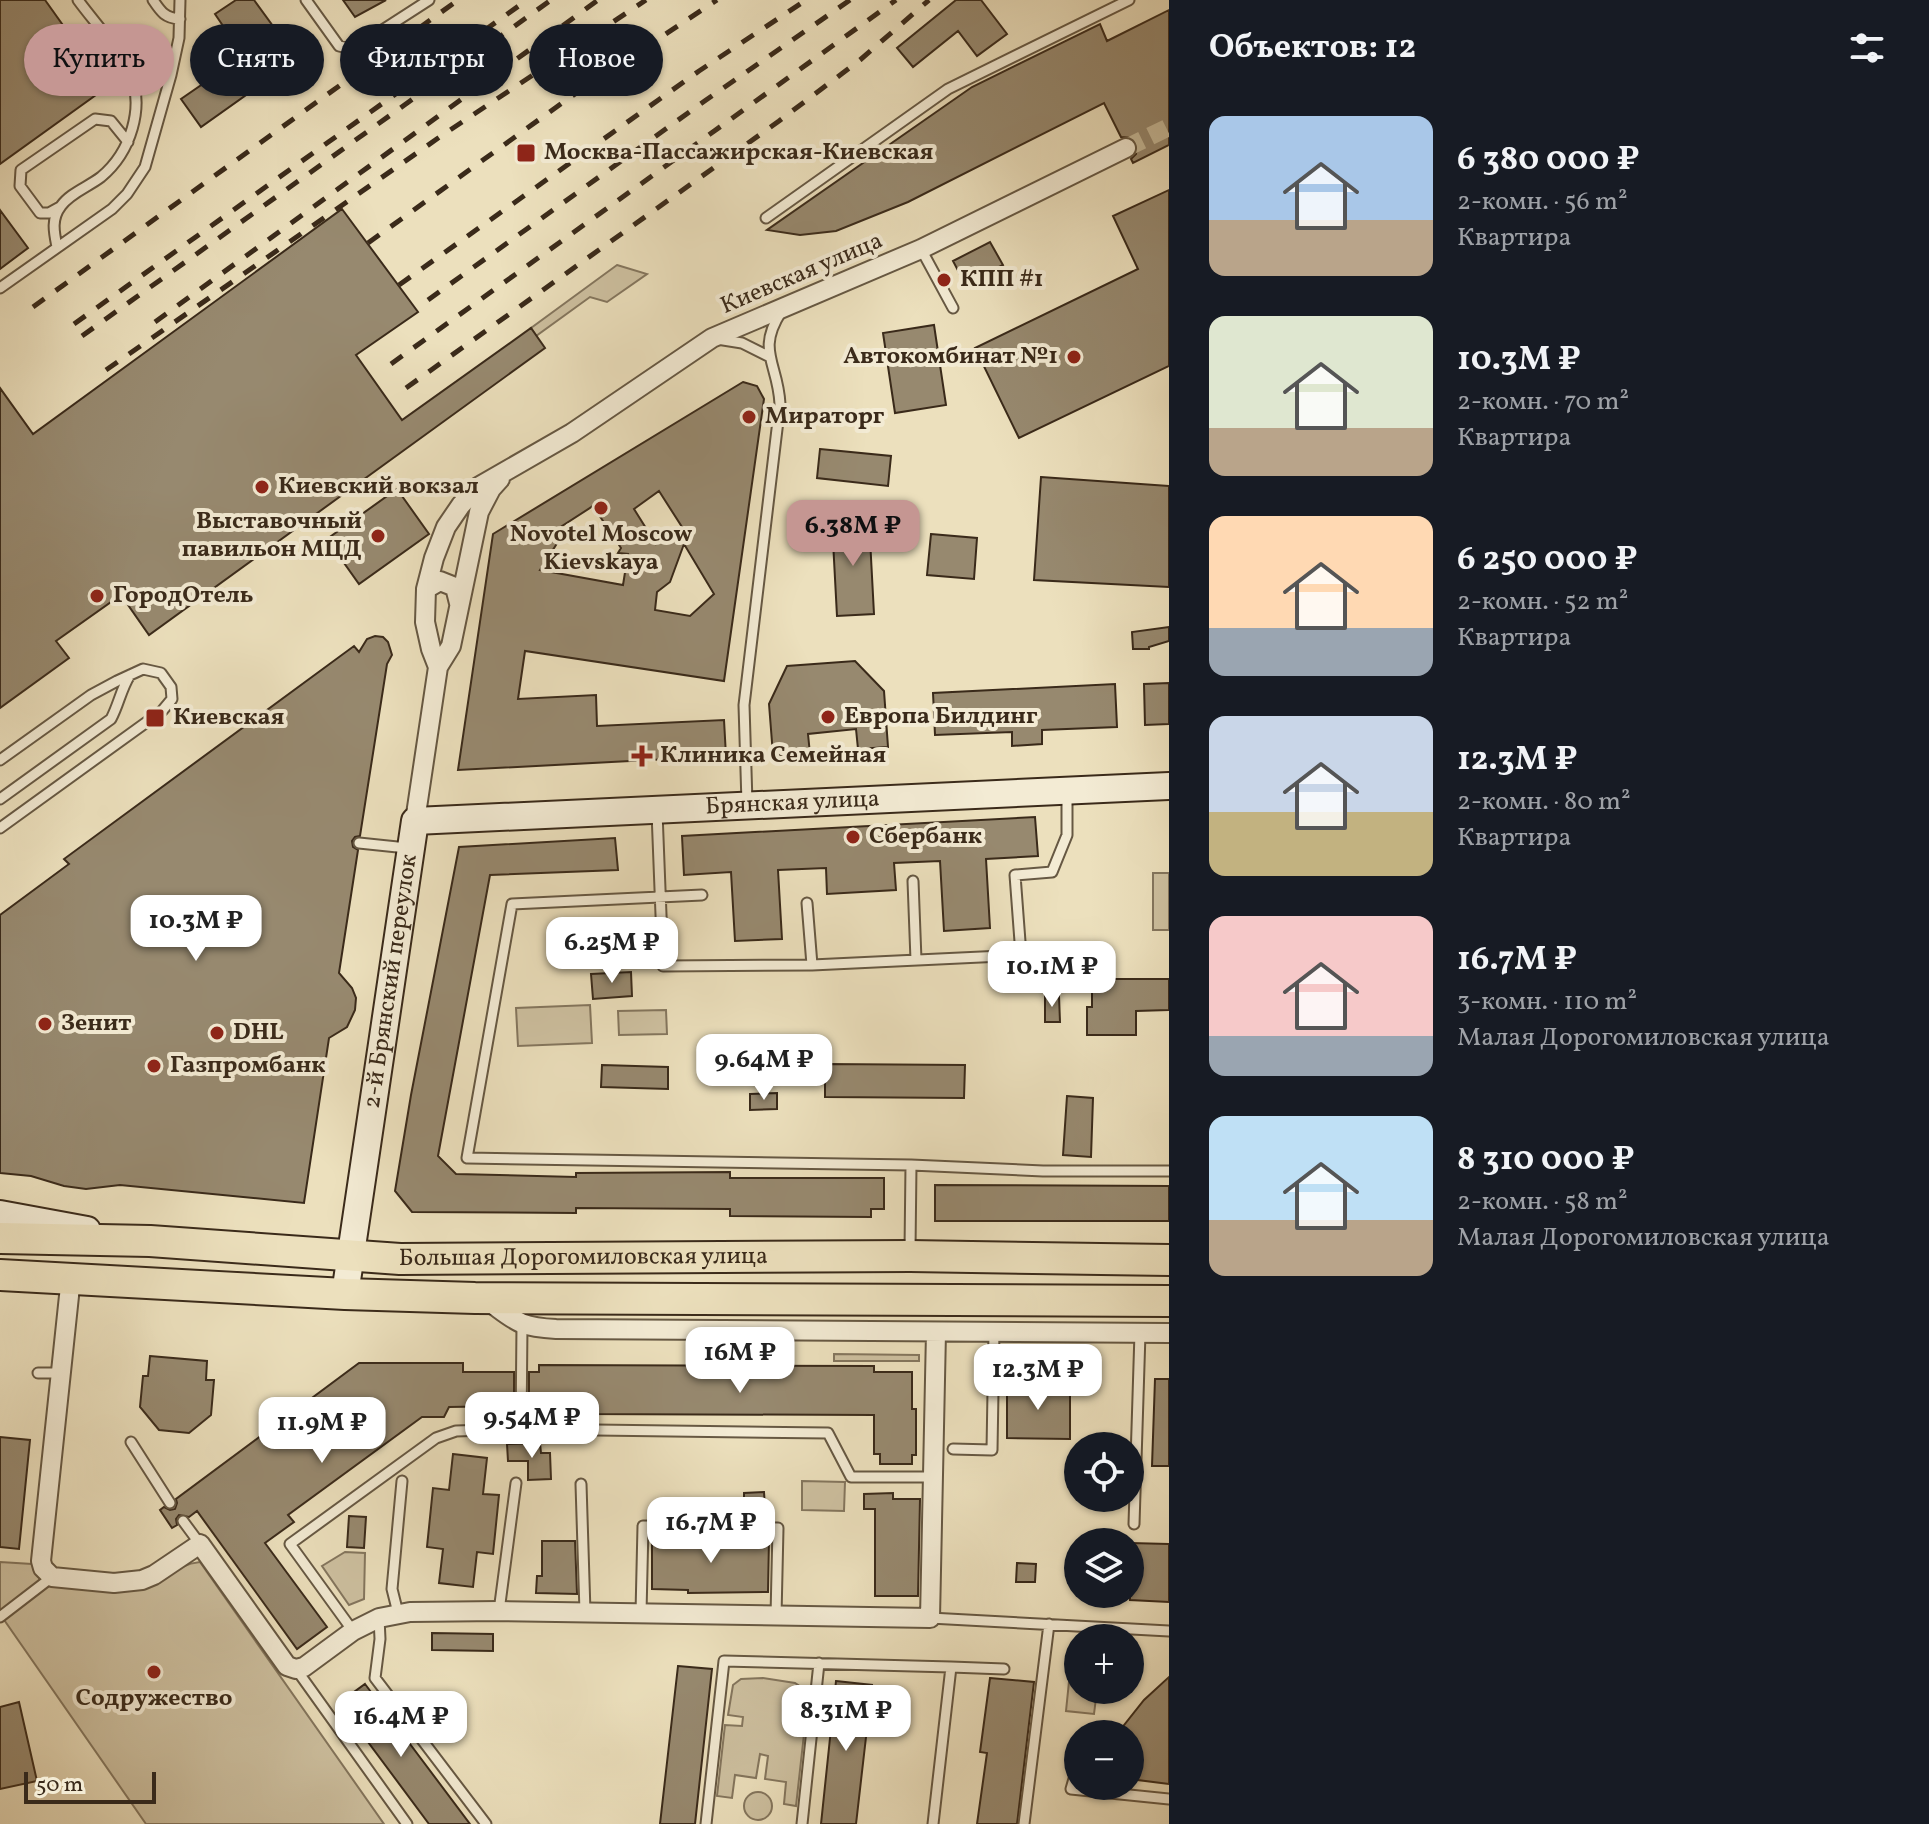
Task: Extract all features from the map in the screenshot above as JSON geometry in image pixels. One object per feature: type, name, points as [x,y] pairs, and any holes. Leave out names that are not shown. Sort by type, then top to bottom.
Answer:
[{"type":"main road","name":"Большая Дорогомиловская улица","points":[[0,1238],[150,1241],[350,1257],[910,1256],[1169,1260]]},
{"type":"main road","name":"Большая Дорогомиловская улица","points":[[0,1275],[345,1294],[480,1298],[1169,1301]]},
{"type":"street","name":"Киевская улица","points":[[510,469],[625,399],[712,338],[782,311],[921,249],[1126,148]]},
{"type":"street","name":"2-й Брянский переулок","points":[[438,667],[425,622],[426,589],[434,558],[452,517],[478,487],[510,469]]},
{"type":"street","name":"2-й Брянский переулок","points":[[345,1294],[438,667],[451,646],[479,512],[491,489],[510,469]]},
{"type":"street","points":[[426,589],[440,581],[449,582],[455,587],[459,603]]},
{"type":"street","name":"Брянская улица","points":[[415,821],[1169,786]]},
{"type":"street","points":[[0,1214],[150,1241]]},
{"type":"street","points":[[482,1259],[467,1266],[462,1279],[467,1292],[522,1325],[556,1329],[1169,1333]]},
{"type":"street","points":[[71,1277],[41,1561],[43,1568],[52,1577],[114,1583],[142,1580],[200,1544],[287,1666],[296,1669],[304,1667],[353,1631],[388,1616],[499,1611],[930,1618],[936,1332]]},
{"type":"lane","points":[[78,0],[128,69],[135,104],[128,142],[115,163],[101,177],[49,213],[40,213],[20,186],[21,170],[95,119],[111,121],[128,142]]},
{"type":"lane","points":[[153,0],[161,13],[180,19]]},
{"type":"lane","points":[[0,288],[112,209],[127,194],[145,167],[171,75],[180,0]]},
{"type":"lane","points":[[306,0],[339,46],[353,49],[429,0]]},
{"type":"lane","points":[[766,218],[948,89],[1129,0]]},
{"type":"lane","points":[[57,247],[53,229],[60,207]]},
{"type":"lane","points":[[921,249],[953,308]]},
{"type":"lane","points":[[747,806],[744,705],[780,404],[768,342],[772,326],[782,311]]},
{"type":"lane","points":[[712,338],[758,348],[770,357]]},
{"type":"lane","points":[[0,760],[91,695],[143,669],[161,673],[171,687],[172,699],[162,711],[0,828]]},
{"type":"lane","points":[[0,799],[111,719],[130,675]]},
{"type":"lane","points":[[657,809],[663,966],[812,965],[1021,955],[1015,875],[1052,872],[1067,835],[1067,792]]},
{"type":"lane","points":[[359,843],[410,848]]},
{"type":"lane","points":[[913,881],[916,960]]},
{"type":"lane","points":[[702,895],[512,904],[467,1158],[1169,1171]]},
{"type":"lane","points":[[807,903],[812,965]]},
{"type":"lane","points":[[910,1256],[911,1165]]},
{"type":"lane","points":[[521,1429],[522,1325]]},
{"type":"lane","points":[[953,1449],[992,1450],[994,1332]]},
{"type":"lane","points":[[1134,1524],[1140,1333]]},
{"type":"lane","points":[[38,1373],[61,1373]]},
{"type":"lane","points":[[353,1631],[290,1544],[436,1438],[456,1431],[828,1433],[851,1477],[934,1477]]},
{"type":"lane","points":[[131,1442],[170,1503]]},
{"type":"lane","points":[[402,1481],[392,1589],[388,1616],[380,1639],[375,1678],[486,1824]]},
{"type":"lane","points":[[499,1611],[516,1483]]},
{"type":"lane","points":[[581,1484],[585,1612]]},
{"type":"lane","points":[[183,1521],[200,1544]]},
{"type":"lane","points":[[641,1613],[643,1526],[778,1528],[776,1616]]},
{"type":"lane","points":[[0,1617],[52,1577]]},
{"type":"lane","points":[[930,1618],[1169,1631]]},
{"type":"lane","points":[[1024,1824],[1049,1624]]},
{"type":"lane","points":[[706,1824],[724,1661],[1004,1669]]},
{"type":"lane","points":[[802,1824],[819,1663]]},
{"type":"lane","points":[[933,1824],[951,1667]]},
{"type":"lane","points":[[296,1669],[407,1824]]},
{"type":"lane","points":[[1144,1796],[1169,1799]]},
{"type":"shaded area","points":[[617,265],[647,274],[607,302],[590,297],[536,336],[531,328]]},
{"type":"shaded area","points":[[1153,873],[1169,873],[1169,930],[1153,930]]},
{"type":"shaded area","points":[[590,1005],[592,1043],[518,1046],[516,1008]]},
{"type":"shaded area","points":[[666,1010],[667,1034],[619,1035],[618,1011]]},
{"type":"shaded area","points":[[834,1354],[919,1355],[919,1361],[834,1361]]},
{"type":"shaded area","points":[[802,1481],[845,1482],[844,1511],[802,1510]]},
{"type":"shaded area","points":[[345,1552],[365,1553],[364,1599],[349,1605],[322,1566]]},
{"type":"shaded area","points":[[0,1562],[32,1564],[47,1585],[121,1591],[143,1588],[184,1566],[200,1562],[384,1824],[146,1824],[0,1614]]},
{"type":"shaded area","points":[[763,1678],[795,1683],[807,1691],[805,1725],[790,1724],[790,1733],[804,1734],[796,1806],[784,1804],[786,1782],[765,1779],[768,1756],[760,1754],[756,1778],[735,1775],[732,1798],[717,1796],[725,1725],[742,1726],[743,1717],[728,1715],[733,1685],[741,1679]]},
{"type":"shaded area","points":[[1067,1704],[1095,1704],[1094,1714],[1066,1711]]},
{"type":"shaded area","points":[[758,1792],[768,1796],[772,1806],[768,1816],[758,1820],[748,1816],[744,1806],[748,1796]]},
{"type":"building","points":[[0,0],[45,0],[62,24],[24,24],[24,96],[94,96],[0,164]]},
{"type":"building","points":[[236,0],[254,0],[271,24],[222,24],[215,14]]},
{"type":"building","points":[[343,0],[386,0],[355,17]]},
{"type":"building","points":[[956,0],[981,0],[1007,34],[977,56],[958,31],[913,67],[897,48]]},
{"type":"building","points":[[1169,10],[1169,145],[1133,163],[1131,159],[1136,154],[1137,143],[1132,138],[1121,137],[1104,103],[908,202],[836,231],[800,235],[767,230],[972,87],[1100,24],[1107,41]]},
{"type":"building","points":[[190,93],[190,96],[245,96],[201,127],[181,99]]},
{"type":"building","name":"Автокомбинат №1","points":[[1169,190],[1169,366],[1019,438],[975,348],[1138,269],[1113,216]]},
{"type":"building","points":[[342,209],[418,312],[356,355],[402,420],[531,328],[545,348],[149,635],[121,595],[56,641],[69,658],[0,708],[0,388],[33,434]]},
{"type":"building","points":[[0,210],[28,248],[0,269]]},
{"type":"building","points":[[990,242],[1003,265],[965,284],[953,261]]},
{"type":"building","points":[[934,325],[946,405],[895,413],[883,333]]},
{"type":"building","points":[[743,382],[757,386],[764,399],[724,681],[525,651],[518,699],[596,695],[597,726],[724,720],[726,756],[458,770],[493,534]],"holes":[[[659,491],[682,527],[656,544],[634,509]],[[593,506],[621,548],[618,553],[628,554],[623,585],[540,570],[563,534],[556,530]],[[684,544],[714,594],[690,616],[655,610],[657,592],[670,582]]]},
{"type":"building","points":[[820,449],[891,456],[888,486],[817,478]]},
{"type":"building","points":[[1041,477],[1169,486],[1169,587],[1034,580]]},
{"type":"building","name":"Выставочный павильон МЦД","points":[[397,489],[429,534],[359,584],[327,539]]},
{"type":"building","points":[[869,520],[874,614],[837,616],[832,522]]},
{"type":"building","points":[[931,534],[977,538],[974,579],[927,575]]},
{"type":"building","points":[[1169,627],[1169,641],[1149,649],[1133,649],[1132,632]]},
{"type":"building","points":[[383,637],[388,642],[392,655],[387,664],[360,836],[352,841],[353,847],[358,850],[339,973],[352,988],[356,998],[355,1010],[347,1027],[329,1038],[304,1203],[120,1185],[86,1189],[31,1176],[0,1173],[0,915],[69,864],[64,859],[354,646],[359,652],[367,639]]},
{"type":"building","name":"Европа Билдинг","points":[[855,661],[884,691],[888,747],[858,749],[856,729],[808,734],[810,754],[773,755],[769,704],[787,666]]},
{"type":"building","points":[[1169,683],[1169,724],[1145,725],[1144,684]]},
{"type":"building","points":[[1115,684],[1117,727],[1042,730],[1042,744],[1012,746],[1012,732],[935,735],[933,693]]},
{"type":"building","points":[[1035,817],[1038,856],[986,859],[990,928],[944,931],[940,861],[894,863],[896,890],[827,894],[826,868],[778,870],[782,939],[735,941],[731,872],[684,875],[682,836]]},
{"type":"building","points":[[615,838],[618,870],[490,875],[438,1156],[456,1174],[576,1177],[576,1173],[730,1172],[730,1178],[884,1178],[884,1209],[871,1209],[871,1217],[730,1216],[730,1209],[576,1208],[576,1213],[412,1212],[395,1191],[459,847]]},
{"type":"building","points":[[631,972],[632,996],[593,999],[591,974]]},
{"type":"building","points":[[1092,979],[1169,979],[1169,1010],[1136,1011],[1136,1035],[1087,1035],[1087,1007],[1092,1007]]},
{"type":"building","points":[[1045,996],[1059,996],[1060,1022],[1045,1022]]},
{"type":"building","points":[[825,1064],[965,1065],[964,1098],[825,1097]]},
{"type":"building","points":[[602,1065],[668,1067],[668,1089],[601,1087]]},
{"type":"building","points":[[777,1093],[777,1109],[750,1110],[750,1094]]},
{"type":"building","points":[[1067,1096],[1093,1098],[1091,1157],[1063,1155]]},
{"type":"building","points":[[935,1185],[1169,1186],[1169,1221],[935,1221]]},
{"type":"building","points":[[150,1356],[207,1361],[206,1380],[214,1380],[211,1415],[189,1433],[159,1430],[140,1407],[143,1376],[148,1376]]},
{"type":"building","points":[[359,1363],[463,1363],[463,1372],[514,1372],[514,1406],[449,1407],[444,1417],[422,1417],[288,1515],[294,1522],[265,1543],[327,1627],[297,1649],[197,1511],[189,1517],[179,1515],[177,1525],[172,1528],[160,1510],[164,1507],[175,1509],[176,1499]]},
{"type":"building","points":[[539,1365],[874,1366],[874,1372],[912,1372],[916,1455],[912,1455],[912,1464],[880,1464],[880,1454],[874,1454],[874,1415],[580,1414],[580,1406],[529,1406],[529,1372],[539,1372]]},
{"type":"building","points":[[1155,1379],[1169,1379],[1169,1466],[1152,1466]]},
{"type":"building","points":[[1007,1385],[1070,1386],[1070,1432],[1064,1432],[1064,1439],[1007,1438]]},
{"type":"building","points":[[0,1437],[30,1440],[19,1549],[0,1547]]},
{"type":"building","points":[[540,1443],[541,1453],[550,1453],[551,1479],[528,1480],[528,1461],[508,1461],[507,1444]]},
{"type":"building","points":[[453,1454],[487,1458],[483,1494],[499,1495],[493,1554],[477,1552],[473,1587],[439,1583],[443,1549],[427,1547],[433,1488],[449,1490]]},
{"type":"building","points":[[764,1492],[765,1508],[744,1508],[744,1493]]},
{"type":"building","points":[[893,1493],[893,1499],[920,1499],[918,1596],[875,1596],[875,1509],[864,1509],[864,1494]]},
{"type":"building","points":[[349,1516],[366,1517],[364,1548],[347,1547]]},
{"type":"building","points":[[652,1537],[769,1539],[768,1592],[688,1593],[688,1590],[652,1589]]},
{"type":"building","points":[[542,1541],[575,1541],[577,1594],[536,1593],[537,1576],[542,1576]]},
{"type":"building","points":[[1144,1543],[1169,1544],[1169,1602],[1144,1601]]},
{"type":"building","points":[[1017,1563],[1036,1564],[1035,1582],[1016,1582]]},
{"type":"building","points":[[432,1633],[493,1634],[493,1651],[432,1650]]},
{"type":"building","points":[[678,1666],[712,1669],[695,1824],[660,1824]]},
{"type":"building","points":[[1169,1677],[1169,1784],[1144,1781],[1144,1720],[1128,1720],[1144,1704],[1144,1700]]},
{"type":"building","points":[[990,1678],[1034,1682],[1017,1824],[977,1824],[987,1753],[980,1752]]},
{"type":"building","points":[[836,1681],[872,1685],[856,1824],[821,1824]]},
{"type":"building","points":[[365,1684],[470,1824],[429,1824],[339,1703]]},
{"type":"building","points":[[19,1702],[37,1781],[0,1789],[0,1707]]},
{"type":"tunnel","points":[[1126,148],[1169,127]]},
{"type":"railway","points":[[33,307],[458,0]]},
{"type":"railway","points":[[74,324],[527,0]]},
{"type":"railway","points":[[82,336],[551,0]]},
{"type":"railway","points":[[155,322],[598,0]]},
{"type":"railway","points":[[106,370],[444,134],[646,0]]},
{"type":"railway","points":[[368,243],[569,98],[717,0]]},
{"type":"railway","points":[[399,285],[699,71],[806,0]]},
{"type":"railway","points":[[428,300],[850,0]]},
{"type":"railway","points":[[391,364],[896,0]]},
{"type":"railway","points":[[406,388],[779,121],[860,60],[929,0]]},
{"type":"place","name":"Москва-Пассажирская-Киевская","points":[[526,153]]},
{"type":"place","name":"КПП #1","points":[[944,280]]},
{"type":"place","name":"Автокомбинат №1","points":[[1074,357]]},
{"type":"place","name":"Мираторг","points":[[749,417]]},
{"type":"place","name":"Киевский вокзал","points":[[262,487]]},
{"type":"place","name":"Novotel Moscow Kievskaya","points":[[601,508]]},
{"type":"place","name":"Выставочный павильон МЦД","points":[[378,536]]},
{"type":"place","name":"ГородОтель","points":[[97,596]]},
{"type":"place","name":"Европа Билдинг","points":[[828,717]]},
{"type":"place","name":"Киевская","points":[[155,718]]},
{"type":"place","name":"Клиника Семейная","points":[[642,756]]},
{"type":"place","name":"Сбербанк","points":[[853,837]]},
{"type":"place","name":"Зенит","points":[[45,1024]]},
{"type":"place","name":"DHL","points":[[217,1033]]},
{"type":"place","name":"Газпромбанк","points":[[154,1066]]},
{"type":"place","name":"Содружество","points":[[154,1672]]}]
